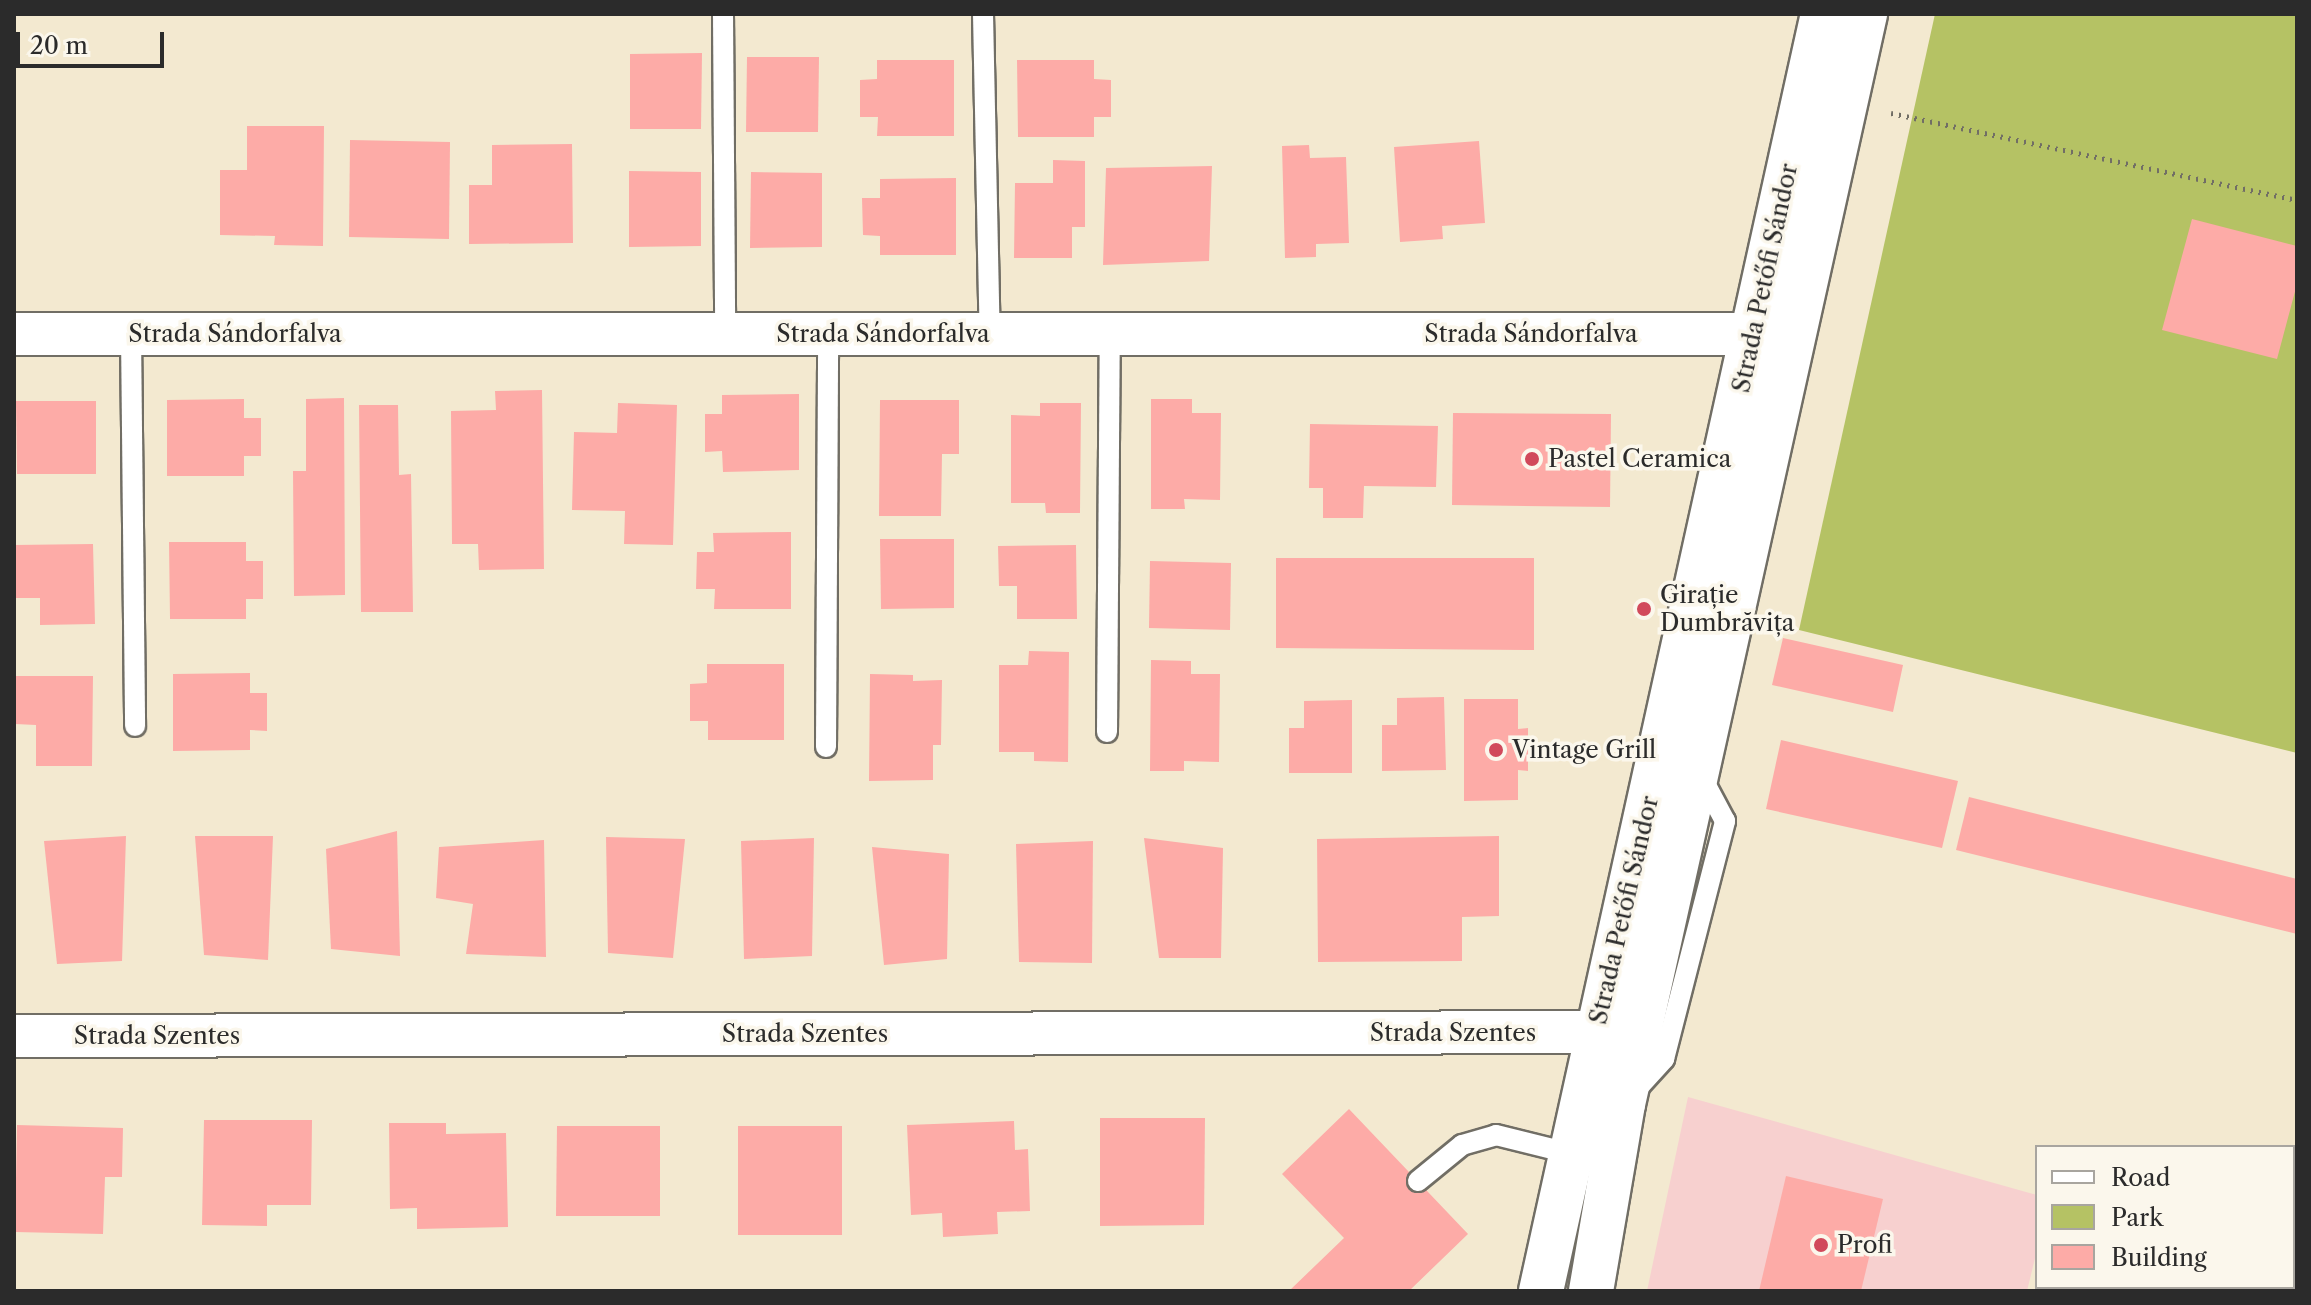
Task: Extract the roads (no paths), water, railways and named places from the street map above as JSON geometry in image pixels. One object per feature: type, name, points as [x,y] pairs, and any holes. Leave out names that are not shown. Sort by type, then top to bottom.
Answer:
[{"type":"main road","name":"Strada Petőfi Sándor","points":[[1541,1291],[1823,14]]},
{"type":"main road","name":"Strada Petőfi Sándor","points":[[1591,1291],[1623,1104],[1865,14]]},
{"type":"street","name":"Strada Sándorfalva","points":[[14,334],[1753,334]]},
{"type":"street","name":"Strada Szentes","points":[[14,1036],[1596,1032]]},
{"type":"lane","points":[[723,14],[725,334]]},
{"type":"lane","points":[[983,14],[990,335]]},
{"type":"lane","points":[[131,334],[135,726]]},
{"type":"lane","points":[[826,747],[828,334]]},
{"type":"lane","points":[[1107,732],[1110,334]]},
{"type":"lane","points":[[1418,1181],[1462,1145],[1496,1135],[1573,1154]]},
{"type":"place","name":"Pastel Ceramica","points":[[1532,459]]},
{"type":"place","name":"Girație Dumbrăvița","points":[[1644,609]]},
{"type":"place","name":"Vintage Grill","points":[[1496,750]]},
{"type":"place","name":"Profi","points":[[1821,1245]]}]
